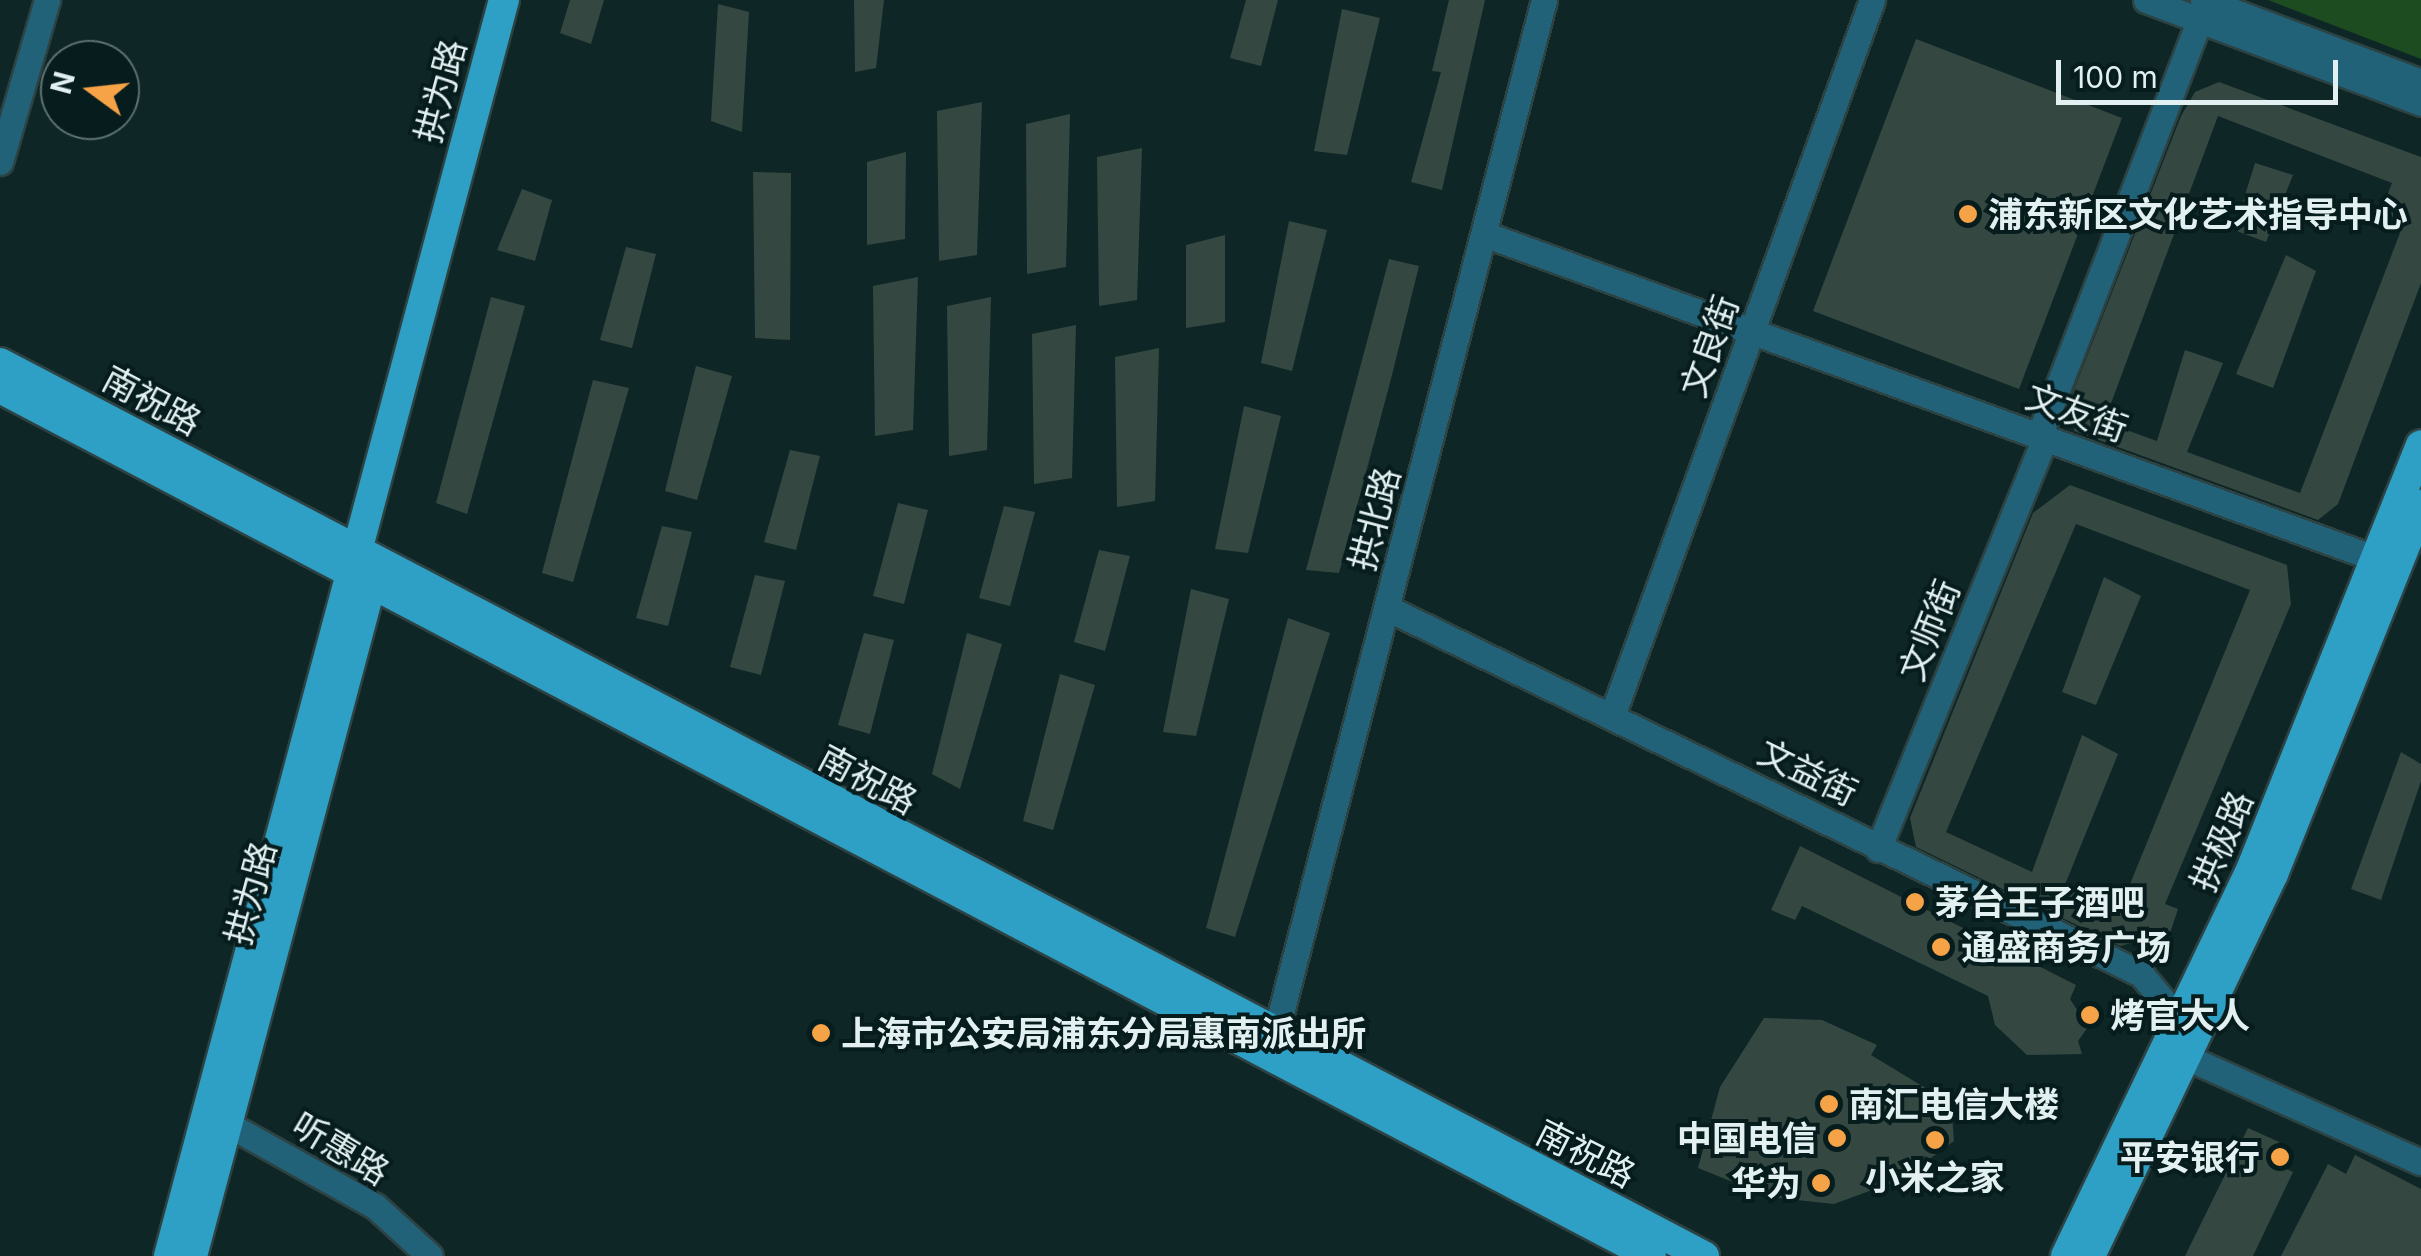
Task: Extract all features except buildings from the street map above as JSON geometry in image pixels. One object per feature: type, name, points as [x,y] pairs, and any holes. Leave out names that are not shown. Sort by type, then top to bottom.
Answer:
[{"type":"main road","name":"拱为路","points":[[192,1256],[217,1118],[504,0]]},
{"type":"main road","name":"南祝路","points":[[0,363],[360,569]]},
{"type":"main road","name":"南祝路","points":[[0,388],[360,569],[1273,1045],[1704,1256]]},
{"type":"main road","name":"拱极路","points":[[2066,1256],[2180,1021],[2377,559],[2421,445]]},
{"type":"main road","name":"拱极路","points":[[2090,1256],[2188,1058],[2322,759],[2421,505]]},
{"type":"main road","name":"南祝路","points":[[1273,1045],[1652,1256]]},
{"type":"main road","name":"拱为路","points":[[169,1256],[217,1118]]},
{"type":"street","points":[[0,162],[47,0]]},
{"type":"street","name":"拱北路","points":[[1273,1045],[1544,0]]},
{"type":"street","name":"文良街","points":[[1612,716],[1872,0]]},
{"type":"street","points":[[2146,0],[2204,5],[2421,82]]},
{"type":"street","points":[[2204,5],[2421,103]]},
{"type":"street","name":"文师街","points":[[1878,849],[2042,437],[2204,5]]},
{"type":"street","name":"文友街","points":[[1484,234],[2377,559]]},
{"type":"street","name":"文益街","points":[[1387,608],[2141,974],[2180,1021]]},
{"type":"street","points":[[2188,1058],[2421,1162]]},
{"type":"street","name":"听惠路","points":[[217,1118],[375,1206],[430,1256]]},
{"type":"green space","points":[[2268,0],[2421,0],[2421,59]]},
{"type":"place","name":"浦东新区文化艺术指导中心","points":[[1968,214]]},
{"type":"place","name":"茅台王子酒吧","points":[[1915,902]]},
{"type":"place","name":"通盛商务广场","points":[[1941,947]]},
{"type":"place","name":"烤官大人","points":[[2090,1015]]},
{"type":"place","name":"上海市公安局浦东分局惠南派出所","points":[[821,1033]]},
{"type":"place","name":"南汇电信大楼","points":[[1829,1104]]},
{"type":"place","name":"中国电信","points":[[1837,1138]]},
{"type":"place","name":"小米之家","points":[[1935,1140]]},
{"type":"place","name":"平安银行","points":[[2280,1157]]},
{"type":"place","name":"华为","points":[[1821,1183]]}]
